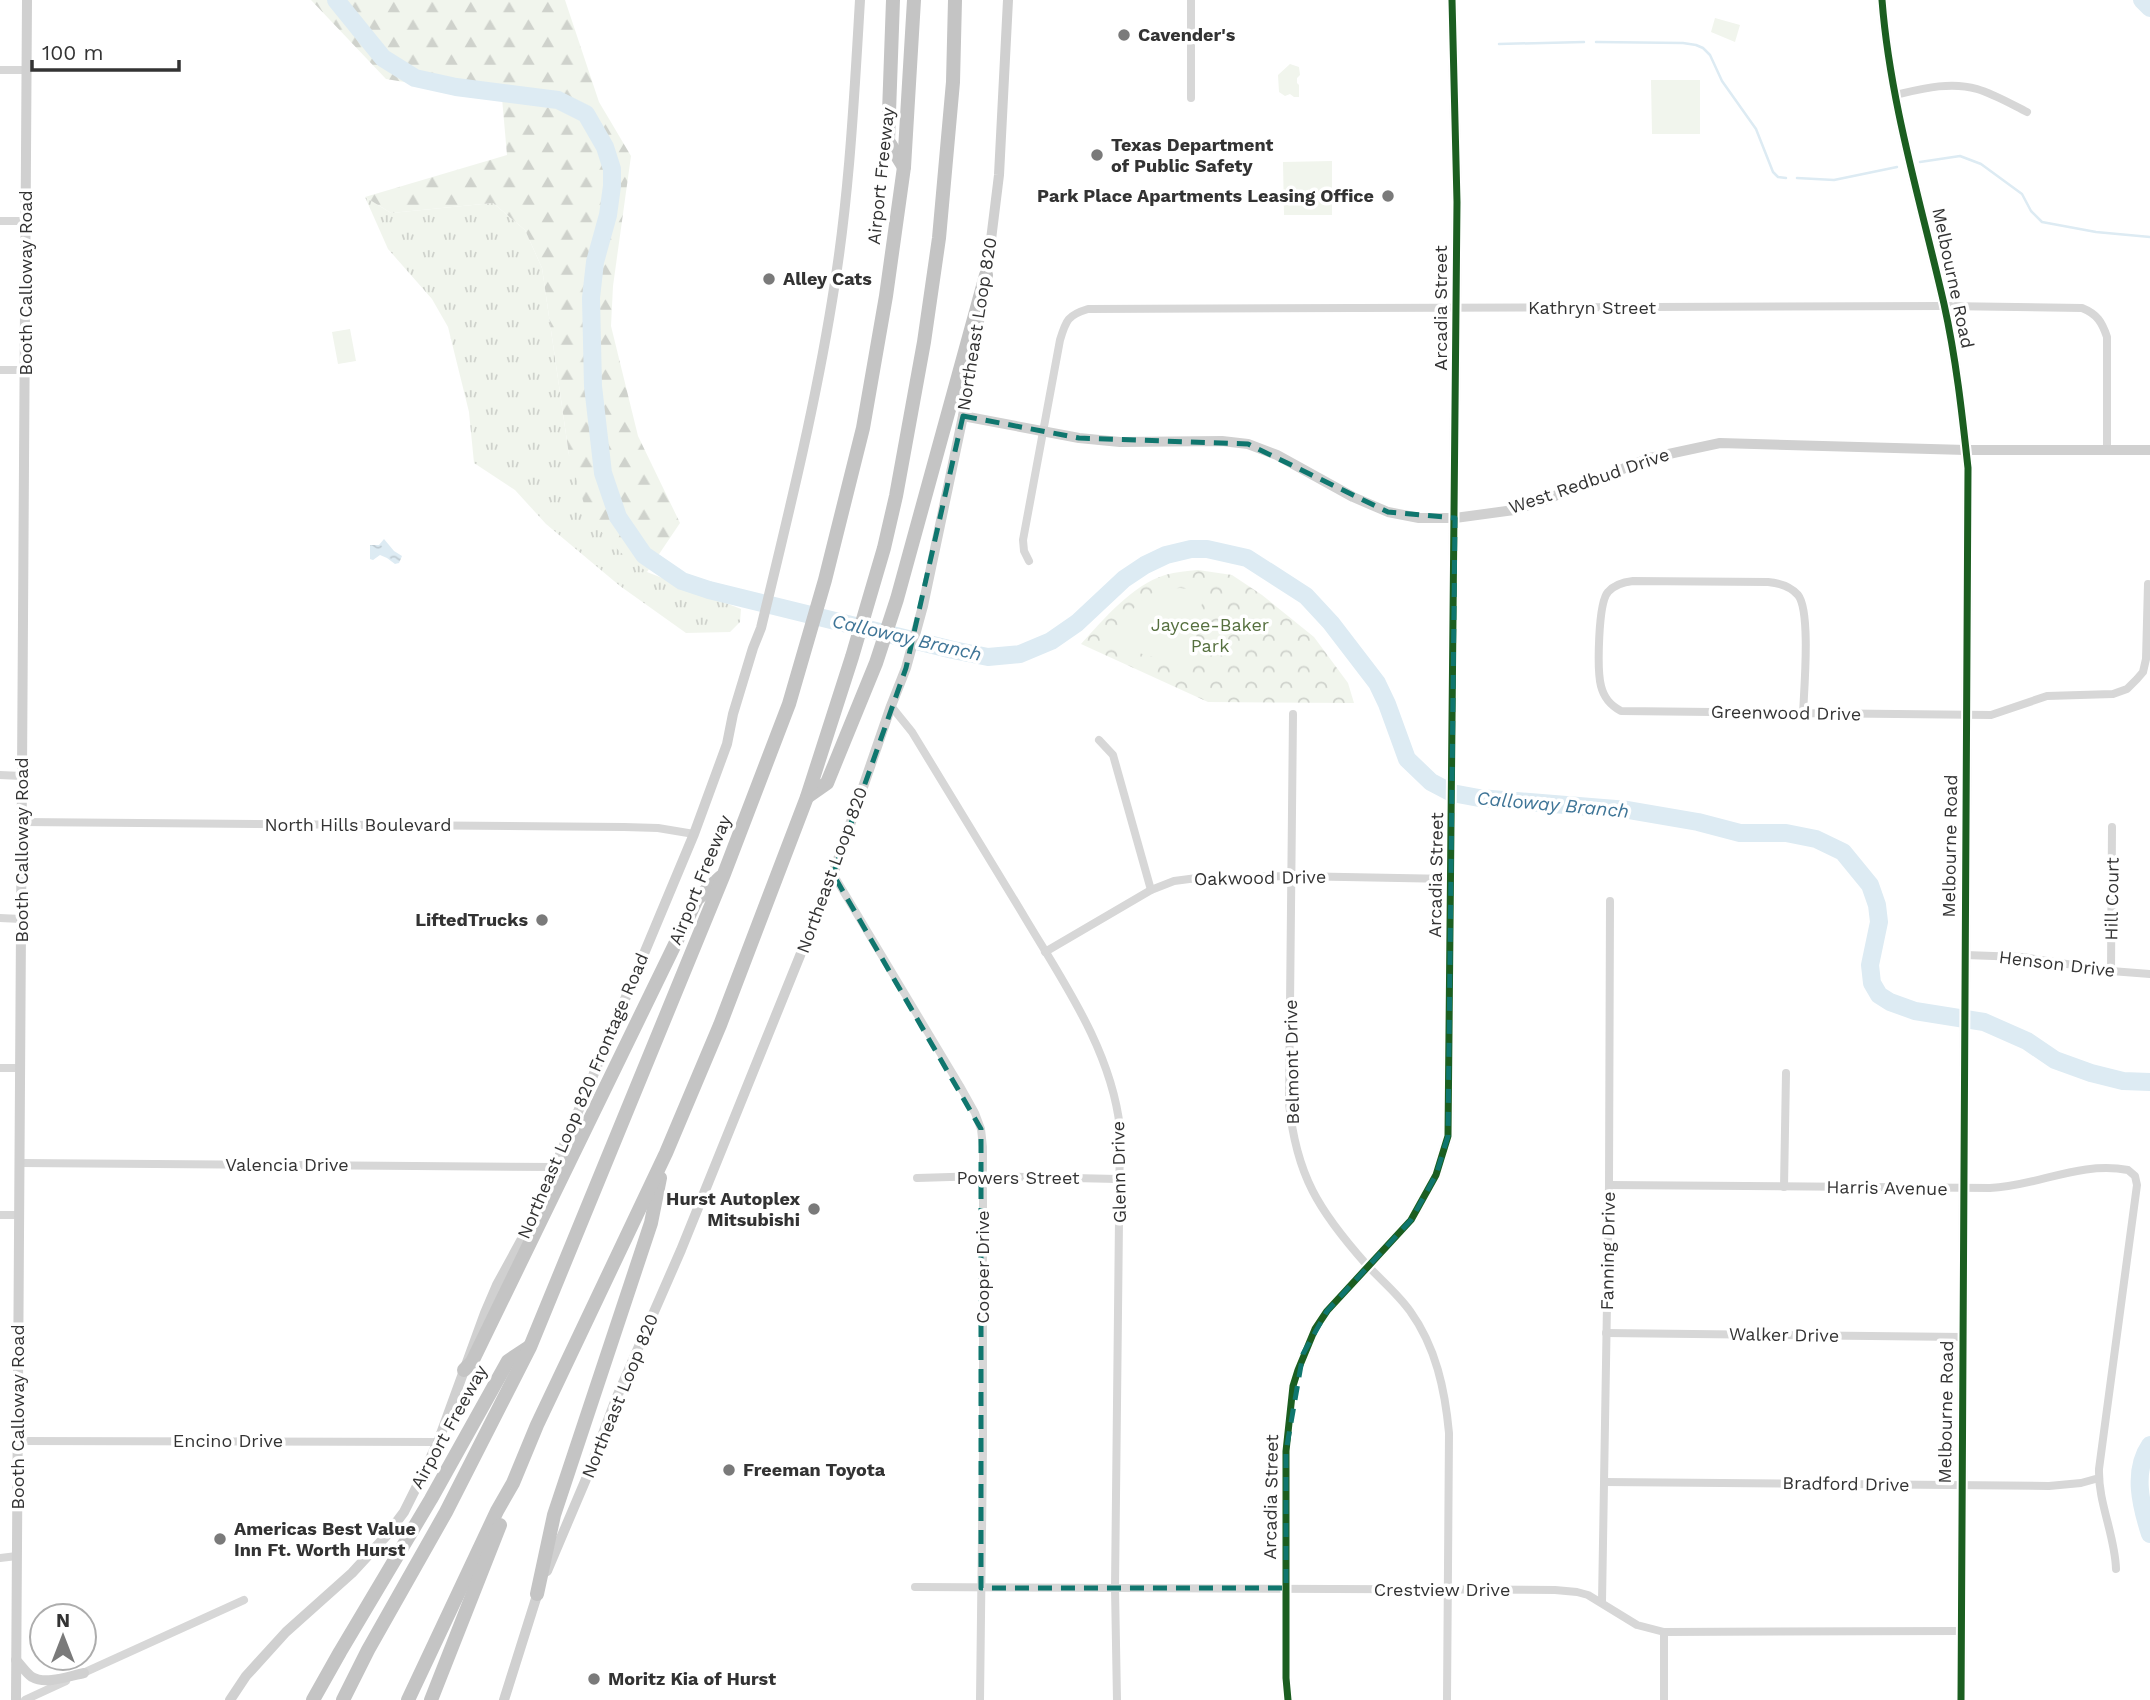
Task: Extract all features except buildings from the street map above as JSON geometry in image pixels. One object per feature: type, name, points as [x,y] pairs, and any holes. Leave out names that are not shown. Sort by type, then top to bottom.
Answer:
[{"type":"highway","points":[[893,0],[888,141],[904,167]]},
{"type":"highway","name":"Airport Freeway","points":[[313,1700],[508,1361],[530,1347],[724,874],[789,704],[825,580],[863,428],[886,296],[904,167],[914,0]]},
{"type":"highway","points":[[431,1700],[537,1425],[666,1153],[720,1025],[807,797],[852,657],[896,496],[924,342],[939,238],[953,82],[956,0]]},
{"type":"highway","points":[[807,797],[827,783],[876,663],[897,599],[986,275]]},
{"type":"highway","points":[[464,1370],[472,1362],[697,899],[724,874]]},
{"type":"highway","points":[[537,1594],[554,1515],[651,1223],[666,1153]]},
{"type":"highway","points":[[342,1700],[446,1512],[530,1347]]},
{"type":"highway","points":[[408,1700],[497,1511],[513,1483]]},
{"type":"street","name":"Booth Calloway Road","points":[[16,1700],[27,0]]},
{"type":"street","name":"Northeast Loop 820 Frontage Road","points":[[230,1700],[246,1676],[286,1632],[352,1573],[404,1512],[438,1442],[489,1303],[534,1217],[694,834],[727,744],[737,701],[761,628],[814,401],[832,301],[850,156],[860,0]]},
{"type":"street","name":"Northeast Loop 820","points":[[504,1700],[537,1594],[586,1479],[616,1399],[681,1250],[833,874],[906,668],[923,606],[963,416],[986,275],[999,174],[1008,0]]},
{"type":"street","points":[[1191,0],[1191,98]]},
{"type":"street","name":"Arcadia Street","points":[[1288,1700],[1286,1451],[1293,1386],[1303,1354],[1327,1311],[1411,1220],[1436,1175],[1448,1136],[1457,308],[1452,0]]},
{"type":"street","name":"Melbourne Road","points":[[1882,0],[1895,94],[1959,379],[1969,508],[1961,1700]]},
{"type":"street","points":[[0,70],[27,70]]},
{"type":"street","points":[[1895,94],[1940,86],[1964,86],[1987,92],[2027,112]]},
{"type":"street","points":[[0,221],[26,221]]},
{"type":"street","name":"Kathryn Street","points":[[1029,561],[1023,540],[1065,323],[1073,314],[1088,309],[1944,306],[2082,308],[2092,312],[2102,322],[2107,337],[2107,450]]},
{"type":"street","points":[[0,370],[25,370]]},
{"type":"street","name":"West Redbud Drive","points":[[963,416],[1079,438],[1120,442],[1222,441],[1248,444],[1276,455],[1353,497],[1388,512],[1419,518],[1455,518],[1514,510],[1650,458],[1720,443],[1966,450],[2150,450]]},
{"type":"street","name":"Greenwood Drive","points":[[1803,714],[1804,608],[1798,595],[1787,587],[1775,583],[1633,581],[1608,591],[1603,600],[1600,618],[1600,679],[1608,701],[1621,711],[1803,714],[1991,715],[2047,696],[2113,694],[2127,689],[2143,672],[2147,660],[2148,584]]},
{"type":"street","name":"Glenn Drive","points":[[891,706],[912,732],[1091,1031],[1113,1088],[1119,1128],[1115,1588],[1117,1700]]},
{"type":"street","name":"Belmont Drive","points":[[1293,714],[1292,1130],[1302,1167],[1321,1208],[1368,1266],[1411,1312],[1428,1343],[1441,1378],[1447,1404],[1449,1433],[1447,1700]]},
{"type":"street","points":[[1099,740],[1113,755],[1151,890]]},
{"type":"street","points":[[0,775],[22,776]]},
{"type":"street","name":"North Hills Boulevard","points":[[22,822],[624,827],[658,828],[694,834]]},
{"type":"street","name":"Hill Court","points":[[2111,971],[2112,827]]},
{"type":"street","name":"Cooper Drive","points":[[833,874],[975,1113],[981,1129],[980,1700]]},
{"type":"street","name":"Oakwood Drive","points":[[1045,952],[1151,890],[1174,881],[1291,876],[1452,879]]},
{"type":"street","name":"Fanning Drive","points":[[1602,1602],[1609,1185],[1610,901]]},
{"type":"street","points":[[0,918],[21,919]]},
{"type":"street","name":"Henson Drive","points":[[1965,955],[2022,957],[2111,971],[2150,974]]},
{"type":"street","points":[[0,1068],[20,1068]]},
{"type":"street","points":[[1784,1187],[1786,1073]]},
{"type":"street","name":"Valencia Drive","points":[[20,1163],[555,1167]]},
{"type":"street","name":"Harris Avenue","points":[[1609,1185],[1965,1189],[2014,1187],[2079,1169],[2128,1170],[2135,1176],[2137,1185],[2099,1478]]},
{"type":"street","name":"Powers Street","points":[[917,1178],[983,1176],[1118,1179]]},
{"type":"street","points":[[0,1215],[19,1215]]},
{"type":"street","name":"Walker Drive","points":[[1606,1334],[1963,1337]]},
{"type":"street","name":"Encino Drive","points":[[18,1441],[438,1442]]},
{"type":"street","points":[[2099,1478],[2100,1492],[2115,1549],[2116,1569]]},
{"type":"street","name":"Bradford Drive","points":[[1605,1482],[2049,1486],[2099,1478]]},
{"type":"street","points":[[0,1558],[17,1556]]},
{"type":"street","name":"Crestview Drive","points":[[915,1587],[1567,1591],[1588,1595],[1637,1625],[1664,1632],[1960,1631]]},
{"type":"street","points":[[25,1700],[244,1601]]},
{"type":"street","points":[[1664,1632],[1664,1700]]},
{"type":"street","points":[[16,1660],[27,1672],[39,1679],[84,1673]]},
{"type":"highlighted area","points":[[963,416],[1079,438],[1248,444],[1388,512],[1455,518],[1448,1136],[1436,1175],[1411,1220],[1327,1311],[1303,1354],[1286,1451],[1286,1588],[981,1588],[981,1129],[833,874],[906,668]]},
{"type":"green space","points":[[311,0],[565,0],[599,102],[631,156],[613,286],[611,326],[638,436],[680,523],[647,572],[620,552],[588,517],[569,455],[542,268],[525,230],[493,203],[391,213],[365,197],[507,155],[502,98],[386,79]]},
{"type":"green space","points":[[1715,18],[1740,25],[1735,42],[1711,32]]},
{"type":"green space","points":[[1290,64],[1299,67],[1299,97],[1290,94],[1285,96],[1279,92],[1278,75]]},
{"type":"green space","points":[[1651,80],[1700,80],[1700,134],[1652,134]]},
{"type":"green space","points":[[1332,161],[1332,215],[1284,215],[1283,162]]},
{"type":"green space","points":[[365,197],[391,213],[493,203],[525,230],[542,268],[569,455],[647,572],[741,609],[740,622],[730,632],[686,633],[620,586],[546,524],[515,490],[474,463],[469,412],[448,327],[432,299],[388,249]]},
{"type":"green space","points":[[350,329],[356,361],[338,364],[332,332]]},
{"type":"green space","name":"Jaycee-Baker Park","points":[[1198,570],[1232,575],[1262,595],[1314,637],[1348,683],[1354,703],[1208,702],[1081,644],[1119,604],[1141,586],[1165,575]]},
{"type":"green space","points":[[1180,588],[1204,591],[1191,668],[1108,644],[1123,621],[1142,600],[1157,591]]},
{"type":"water","points":[[384,539],[402,556],[399,563],[395,564],[380,555],[370,559],[370,545],[379,545]]},
{"type":"waterway","name":"Calloway Branch","points":[[336,0],[383,58],[415,78],[456,87],[558,100],[586,114],[605,147],[612,169],[608,215],[595,262],[591,298],[593,386],[603,473],[618,517],[644,555],[682,581],[709,590],[988,657],[1020,654],[1051,641],[1077,623],[1124,579],[1166,555],[1191,549],[1207,549],[1247,558],[1306,596],[1331,623],[1377,683],[1407,759],[1431,782],[1452,793],[1479,798],[1628,810],[1698,822],[1740,833],[1786,833],[1816,839],[1843,852],[1870,885],[1879,922],[1870,965],[1872,983],[1879,995],[1915,1011],[1984,1022],[2027,1041],[2055,1060],[2091,1073],[2123,1081],[2150,1082]]},
{"type":"waterway","points":[[2142,0],[2150,8]]},
{"type":"waterway","points":[[1499,44],[1584,42]]},
{"type":"waterway","points":[[1596,42],[1683,43],[1703,48],[1710,55],[1722,81],[1756,129],[1773,172],[1778,177],[1786,178]]},
{"type":"waterway","points":[[1920,162],[1960,156],[1981,164],[2022,194],[2031,211],[2042,222],[2096,232],[2150,237]]},
{"type":"waterway","points":[[1797,178],[1834,180],[1897,167]]},
{"type":"waterway","name":"Calloway Branch","points":[[2150,1445],[2144,1455],[2140,1477],[2141,1500],[2150,1534]]},
{"type":"cycle path","points":[[1288,1700],[1286,1451],[1293,1386],[1315,1329],[1327,1311],[1411,1220],[1436,1175],[1448,1136],[1457,202],[1452,0]]},
{"type":"cycle path","points":[[1882,0],[1899,115],[1948,324],[1968,468],[1961,1700]]},
{"type":"place","name":"Cavender's","points":[[1124,35]]},
{"type":"place","name":"Texas Department of Public Safety","points":[[1097,155]]},
{"type":"place","name":"Park Place Apartments Leasing Office","points":[[1388,196]]},
{"type":"place","name":"Alley Cats","points":[[769,279]]},
{"type":"place","name":"LiftedTrucks","points":[[542,920]]},
{"type":"place","name":"Hurst Autoplex Mitsubishi","points":[[814,1209]]},
{"type":"place","name":"Freeman Toyota","points":[[729,1470]]},
{"type":"place","name":"Americas Best Value Inn Ft. Worth Hurst","points":[[220,1539]]},
{"type":"place","name":"Moritz Kia of Hurst","points":[[594,1679]]}]
